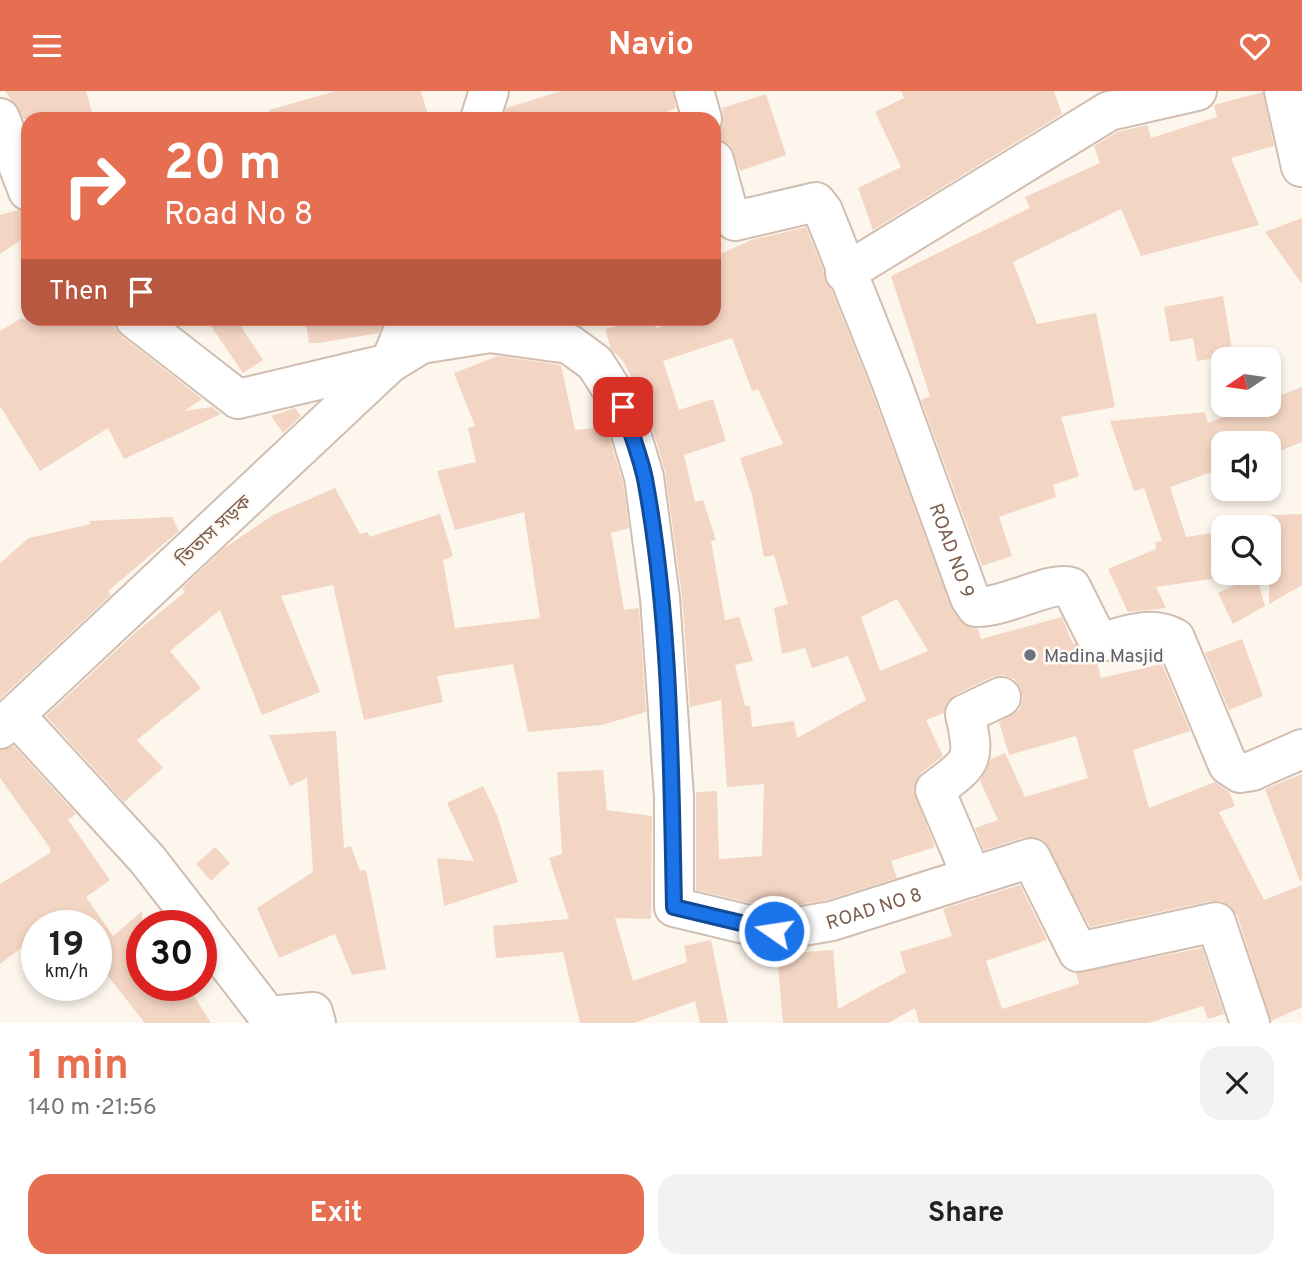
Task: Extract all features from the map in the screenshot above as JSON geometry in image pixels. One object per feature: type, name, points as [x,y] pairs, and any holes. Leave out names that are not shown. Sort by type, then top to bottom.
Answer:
[{"type":"street","points":[[482,112],[489,91]]},
{"type":"street","points":[[694,91],[700,112]]},
{"type":"street","points":[[845,273],[1109,111],[1197,91]]},
{"type":"street","points":[[1284,91],[1301,167]]},
{"type":"street","points":[[0,118],[21,173]]},
{"type":"street","name":"ROAD NO 9","points":[[721,185],[729,214],[735,221],[816,202],[823,211],[845,273],[891,381],[970,598],[976,607],[988,608],[1018,600],[1062,584],[1071,587],[1095,635],[1106,641],[1132,633],[1161,631],[1175,638],[1228,765],[1240,773],[1252,771],[1302,749]]},
{"type":"street","points":[[144,326],[238,399],[390,363]]},
{"type":"street","name":"তিতাস সড়ক","points":[[7,722],[390,363],[405,326]]},
{"type":"street","name":"ROAD NO 8","points":[[390,363],[421,344],[490,333],[569,344],[595,363],[623,407],[645,477],[660,599],[674,797],[674,907],[774,931],[832,921],[1031,858],[1077,953],[1216,922],[1249,1023]]},
{"type":"street","points":[[972,877],[935,790],[966,766],[972,753],[965,714],[1001,697]]},
{"type":"street","points":[[7,722],[148,859],[187,910]]},
{"type":"street","points":[[217,949],[268,1016],[313,1012],[316,1023]]},
{"type":"building","points":[[5,91],[86,91],[92,112],[21,112],[21,115]]},
{"type":"building","points":[[336,91],[421,91],[427,112],[269,112]]},
{"type":"building","points":[[561,91],[673,91],[676,108],[666,112],[505,112],[506,108]]},
{"type":"building","points":[[901,91],[1054,91],[1062,114],[873,230],[858,188],[901,167],[875,112],[904,98]]},
{"type":"building","points":[[1263,92],[1274,146],[1231,158],[1259,225],[1141,256],[1121,209],[1013,262],[1037,324],[1096,313],[1115,407],[1061,417],[1079,476],[1053,485],[1056,497],[999,517],[1012,556],[982,566],[921,400],[930,396],[891,276],[1030,208],[1025,197],[1100,163],[1094,146],[1117,132],[1147,125],[1151,138],[1217,117],[1214,105]]},
{"type":"building","points":[[766,94],[786,155],[740,171],[730,145],[721,142],[722,108]]},
{"type":"building","points":[[21,211],[21,240],[0,254],[0,215]]},
{"type":"building","points":[[1302,218],[1302,284],[1265,232]]},
{"type":"building","points":[[806,227],[871,389],[952,610],[966,626],[978,629],[981,639],[1062,617],[1072,642],[1097,661],[1101,678],[1162,664],[1190,731],[1133,750],[1149,808],[1215,782],[1229,792],[1235,806],[1219,812],[1264,900],[1302,885],[1302,1007],[1271,1021],[1237,915],[1222,901],[1211,901],[1090,927],[1043,840],[1025,837],[984,850],[975,828],[998,820],[980,781],[991,759],[1005,753],[1025,797],[1088,778],[1076,736],[1009,755],[999,722],[1019,710],[1023,698],[1014,679],[1003,675],[992,677],[956,694],[948,701],[944,713],[926,720],[943,756],[921,773],[913,790],[935,847],[891,861],[897,878],[827,900],[775,909],[696,890],[696,792],[717,791],[719,859],[762,856],[764,784],[727,787],[721,700],[690,707],[682,596],[665,471],[644,400],[623,361],[611,349],[605,329],[618,326],[655,326],[656,329],[663,326],[721,326],[721,254],[751,240]],"holes":[[[732,338],[752,391],[758,389],[783,444],[740,458],[752,495],[764,557],[774,555],[788,604],[774,608],[782,654],[805,648],[812,668],[848,656],[866,700],[797,738],[794,721],[752,727],[750,706],[745,706],[735,665],[753,661],[739,617],[725,620],[711,541],[716,540],[703,500],[695,502],[684,455],[726,441],[713,399],[679,410],[663,361]],[[897,599],[928,651],[880,671],[861,617]]]},
{"type":"building","points":[[1223,296],[1232,347],[1211,347],[1211,359],[1197,361],[1193,338],[1170,342],[1164,307]]},
{"type":"building","points":[[20,319],[21,326],[115,326],[122,336],[202,399],[184,411],[212,407],[221,414],[124,459],[108,428],[40,471],[0,406],[0,331]]},
{"type":"building","points":[[211,326],[241,326],[263,360],[243,373]]},
{"type":"building","points":[[306,326],[382,326],[379,333],[309,343]]},
{"type":"building","points":[[498,356],[561,365],[575,430],[606,427],[623,482],[629,528],[611,533],[624,610],[639,608],[646,712],[602,725],[528,732],[513,664],[437,676],[443,702],[364,720],[333,585],[281,596],[320,692],[262,715],[220,610],[170,651],[201,688],[137,740],[163,768],[124,802],[46,716],[136,632],[185,592],[182,588],[223,549],[273,515],[335,488],[360,534],[368,532],[369,537],[440,514],[453,556],[443,560],[455,628],[540,618],[524,512],[455,530],[437,471],[476,462],[468,428],[475,426],[454,373]]},
{"type":"building","points":[[1302,387],[1302,442],[1281,450],[1281,431],[1211,431],[1211,472],[1170,487],[1186,537],[1211,533],[1211,579],[1156,587],[1166,608],[1128,612],[1108,569],[1156,549],[1155,542],[1162,541],[1144,488],[1134,491],[1110,421],[1205,412],[1208,423],[1223,417],[1281,417],[1281,395]]},
{"type":"building","points":[[295,408],[301,416],[283,433],[271,416]]},
{"type":"building","points":[[1302,514],[1302,585],[1269,604],[1269,585],[1281,585],[1281,515],[1269,515]]},
{"type":"building","points":[[172,517],[179,531],[108,591],[111,595],[0,699],[0,563],[29,538],[91,524],[89,521]]},
{"type":"building","points":[[1235,585],[1259,585],[1265,606],[1233,624],[1218,593]]},
{"type":"building","points":[[1242,639],[1263,696],[1229,710],[1205,653]]},
{"type":"building","points":[[336,731],[344,848],[351,846],[360,871],[366,870],[386,969],[352,975],[335,934],[279,958],[257,908],[313,872],[307,778],[290,786],[269,735]]},
{"type":"building","points":[[14,746],[76,814],[68,820],[110,880],[86,897],[95,910],[21,910],[21,948],[0,964],[0,884],[50,853],[50,848],[0,778],[0,750]]},
{"type":"building","points":[[603,770],[607,810],[652,816],[651,919],[615,918],[633,981],[687,962],[684,946],[711,940],[728,1023],[700,1023],[695,1001],[634,1023],[580,1023],[563,952],[496,958],[493,926],[569,919],[549,858],[562,854],[557,772]]},
{"type":"building","points":[[1302,774],[1302,881],[1300,881],[1265,789]]},
{"type":"building","points":[[483,786],[497,815],[518,882],[444,906],[437,858],[474,861],[447,803]]},
{"type":"building","points":[[215,847],[230,863],[211,881],[196,864]]},
{"type":"building","points":[[1020,885],[1047,940],[986,961],[1002,1009],[1079,984],[1076,973],[1202,948],[1224,1014],[1208,1019],[1203,1006],[1148,1023],[919,1023],[915,1008],[888,1023],[783,1023],[777,954],[833,950],[838,1009],[906,972],[900,952],[952,936],[943,909]]},
{"type":"building","points":[[126,925],[126,999],[112,981],[112,935]]},
{"type":"building","points":[[128,1001],[197,1001],[211,1023],[145,1023]]},
{"type":"place","name":"Madina Masjid","points":[[1030,655]]},
{"type":"route","points":[[623,407],[645,477],[660,599],[674,797],[674,907],[774,931]]}]
